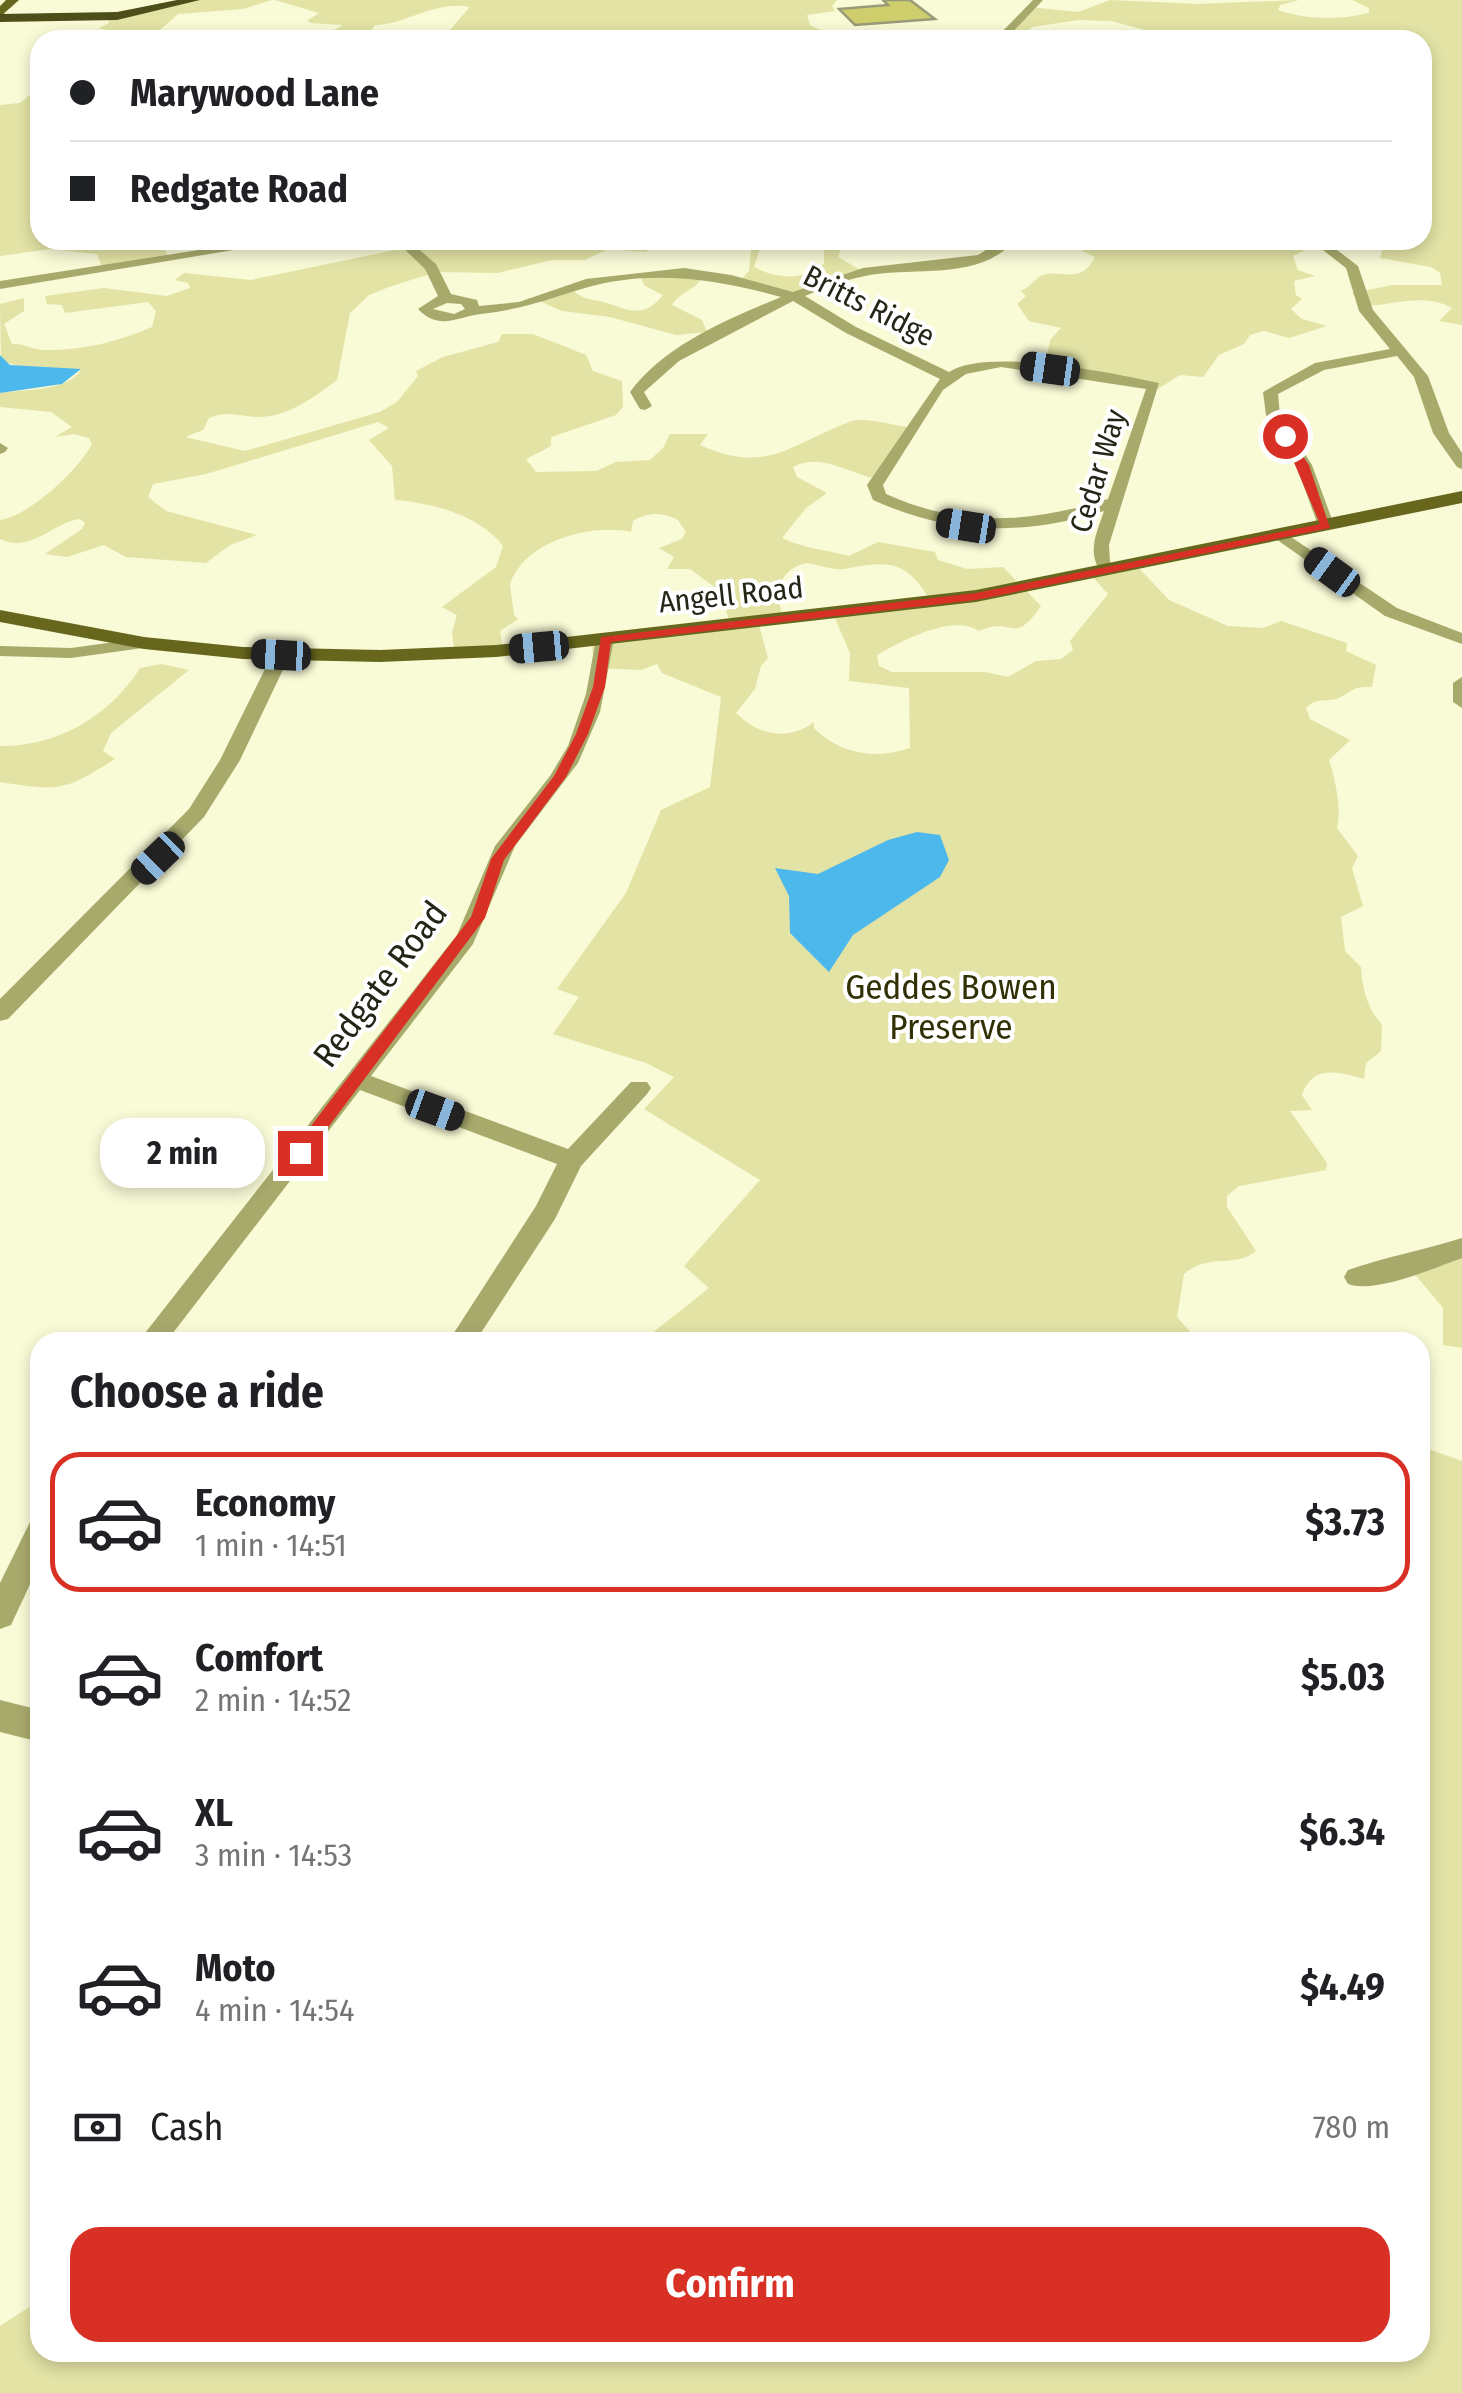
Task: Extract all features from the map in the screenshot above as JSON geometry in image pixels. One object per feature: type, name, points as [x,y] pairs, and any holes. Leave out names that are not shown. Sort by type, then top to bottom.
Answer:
[{"type":"highway","points":[[0,17],[116,12],[178,0]]},
{"type":"highway","points":[[0,17],[127,15],[194,0]]},
{"type":"highway","points":[[12,1],[15,9],[41,14]]},
{"type":"main road","points":[[0,17],[12,1]]},
{"type":"main road","name":"Angell Road","points":[[0,616],[144,643],[281,655],[442,654],[976,596],[1462,497]]},
{"type":"street","points":[[1009,30],[1038,0]]},
{"type":"street","points":[[0,286],[225,250]]},
{"type":"street","points":[[415,250],[431,267],[446,298],[472,303],[472,311]]},
{"type":"street","points":[[645,406],[636,392],[660,363],[796,297],[862,272],[967,262],[998,250]]},
{"type":"street","points":[[1330,250],[1352,266],[1366,310],[1421,376],[1441,433],[1462,464]]},
{"type":"street","name":"Britts Ridge","points":[[446,298],[428,304],[428,314],[445,318],[472,311],[507,310],[586,283],[668,271],[731,278],[796,297],[851,330],[948,376]]},
{"type":"street","points":[[1326,526],[1304,465],[1273,415],[1270,392],[1320,366],[1401,351]]},
{"type":"street","name":"Cedar Way","points":[[948,376],[1001,363],[1154,386],[1112,502],[1101,545],[1102,562],[1109,571]]},
{"type":"street","points":[[948,376],[899,455],[877,480],[875,493],[943,523],[991,527],[1028,525],[1112,502]]},
{"type":"street","points":[[1282,536],[1391,612],[1462,639]]},
{"type":"street","name":"Redgate Road","points":[[159,1332],[465,939],[492,888],[498,859],[508,840],[570,760],[596,700],[605,639]]},
{"type":"street","points":[[0,651],[71,652],[144,643]]},
{"type":"street","points":[[0,1013],[197,814],[230,760],[281,655]]},
{"type":"street","points":[[1462,683],[1462,702]]},
{"type":"street","points":[[354,1079],[572,1160]]},
{"type":"street","points":[[468,1332],[546,1212],[572,1160],[638,1088]]},
{"type":"street","points":[[1357,1277],[1410,1266],[1462,1248]]},
{"type":"street","points":[[0,1615],[30,1552]]},
{"type":"street","points":[[0,1716],[30,1724]]},
{"type":"green space","points":[[194,0],[272,0],[243,9],[178,14],[160,30],[99,28],[109,23],[108,17]]},
{"type":"green space","points":[[275,0],[837,0],[832,6],[835,11],[807,15],[810,25],[821,30],[450,30],[470,7],[457,6],[375,25],[372,30],[334,30],[343,25],[307,21],[319,13]]},
{"type":"green space","points":[[1110,0],[1197,4],[1299,0],[1280,5],[1278,10],[1323,18],[1369,13],[1369,8],[1352,0],[1462,0],[1462,325],[1439,321],[1452,308],[1441,303],[1419,300],[1362,306],[1352,293],[1393,285],[1442,285],[1440,273],[1431,267],[1380,258],[1382,250],[1432,250],[1432,30],[1145,30],[1111,21],[1079,20],[1008,30],[1029,7],[1078,12]]},
{"type":"green space","points":[[30,95],[30,250],[43,250],[0,256],[0,105],[20,103]]},
{"type":"green space","points":[[59,250],[165,250],[169,259],[103,269],[97,254]]},
{"type":"green space","name":"Geddes Bowen Preserve","points":[[395,250],[606,250],[585,260],[551,260],[498,273],[436,272],[369,295],[350,313],[337,380],[328,387],[279,414],[209,418],[203,430],[185,437],[245,451],[380,412],[397,402],[418,376],[416,371],[443,357],[498,342],[502,334],[533,334],[586,355],[593,371],[622,381],[623,407],[616,415],[551,437],[551,446],[526,459],[536,472],[596,471],[616,462],[650,460],[670,434],[708,434],[700,445],[723,454],[761,457],[855,420],[912,428],[877,479],[824,463],[793,467],[797,477],[827,493],[806,508],[782,538],[849,556],[878,542],[935,552],[938,560],[967,569],[1003,567],[1041,606],[1018,628],[999,626],[979,631],[955,625],[913,637],[877,655],[879,666],[892,672],[985,672],[1008,677],[1036,661],[1061,659],[1073,650],[1070,641],[1108,594],[1091,575],[1137,566],[1169,600],[1228,626],[1263,628],[1281,621],[1347,643],[1346,651],[1376,665],[1372,687],[1357,688],[1306,708],[1310,719],[1350,740],[1329,760],[1338,803],[1337,828],[1358,856],[1352,868],[1363,906],[1341,917],[1345,951],[1361,967],[1366,997],[1382,1024],[1381,1051],[1366,1063],[1364,1079],[1336,1073],[1313,1078],[1302,1095],[1312,1110],[1290,1111],[1327,1163],[1326,1170],[1239,1186],[1227,1196],[1227,1207],[1256,1251],[1239,1259],[1203,1264],[1184,1274],[1177,1317],[1190,1332],[654,1332],[709,1288],[684,1266],[760,1180],[644,1109],[674,1077],[646,1063],[553,1034],[579,997],[557,989],[626,893],[661,810],[710,787],[721,697],[662,673],[657,664],[641,670],[594,668],[592,644],[731,626],[725,607],[728,597],[690,569],[667,569],[674,557],[659,548],[682,539],[686,532],[678,520],[650,515],[633,521],[631,532],[579,533],[529,556],[510,584],[514,615],[518,619],[500,631],[503,651],[455,654],[452,633],[457,615],[442,607],[496,567],[503,546],[482,526],[454,512],[395,500],[392,466],[369,440],[389,428],[378,422],[206,474],[153,484],[148,497],[166,511],[257,535],[230,545],[206,563],[126,557],[104,545],[67,557],[45,554],[82,529],[85,523],[80,519],[22,543],[0,539],[0,520],[25,510],[52,490],[92,444],[89,438],[74,434],[55,437],[72,427],[51,412],[0,407],[0,393],[56,386],[81,370],[26,368],[1,361],[0,304],[24,298],[24,311],[4,324],[12,344],[43,350],[71,349],[112,341],[152,327],[156,311],[148,302],[65,313],[62,305],[47,304],[45,296],[104,288],[167,296],[190,288],[188,283],[175,280],[184,273],[251,280]],"holes":[[[806,563],[840,569],[894,566],[912,577],[930,600],[834,616],[850,653],[849,681],[909,688],[910,748],[884,754],[859,752],[824,737],[814,728],[814,722],[795,732],[774,733],[754,727],[736,713],[755,689],[761,666],[768,658],[759,625],[784,620],[779,602],[783,578]]]},
{"type":"green space","points":[[751,250],[760,250],[754,267],[772,274],[799,276],[824,264],[824,250],[840,250],[838,257],[862,271],[793,298],[739,282],[749,271]]},
{"type":"green space","points":[[1302,250],[1293,256],[1298,270],[1315,276],[1294,281],[1296,295],[1302,299],[1291,309],[1302,319],[1327,326],[1289,338],[1264,331],[1250,335],[1244,344],[1219,355],[1203,377],[1180,375],[1156,390],[1044,369],[1050,340],[1061,328],[1029,321],[1017,304],[1026,296],[1021,291],[1041,276],[1083,271],[1095,257],[1082,251]]},
{"type":"green space","points":[[640,276],[703,276],[672,305],[702,320],[707,332],[676,335],[610,317],[562,311],[537,300],[574,291],[588,299],[640,310],[663,295],[645,286]]},
{"type":"green space","points":[[161,664],[189,670],[111,733],[103,751],[115,759],[84,778],[60,786],[0,782],[0,746],[42,741],[80,725],[113,701],[140,668]]},
{"type":"green space","points":[[1462,1251],[1462,1348],[1443,1345],[1443,1308],[1413,1272]]},
{"type":"green space","points":[[1430,1450],[1462,1461],[1462,2393],[0,2393],[0,2326],[30,2306],[30,2362],[1430,2362]]},
{"type":"water","points":[[0,355],[10,365],[81,369],[62,384],[0,393]]},
{"type":"water","points":[[917,832],[940,835],[949,860],[940,877],[853,935],[829,972],[790,933],[789,896],[775,868],[818,874],[888,840]]},
{"type":"building","points":[[883,0],[910,0],[935,19],[855,25],[839,9],[888,5]]},
{"type":"route","points":[[300,1153],[478,918],[508,840],[560,777],[582,734],[596,700],[605,639],[976,596],[1326,526],[1304,465],[1285,436]]}]
